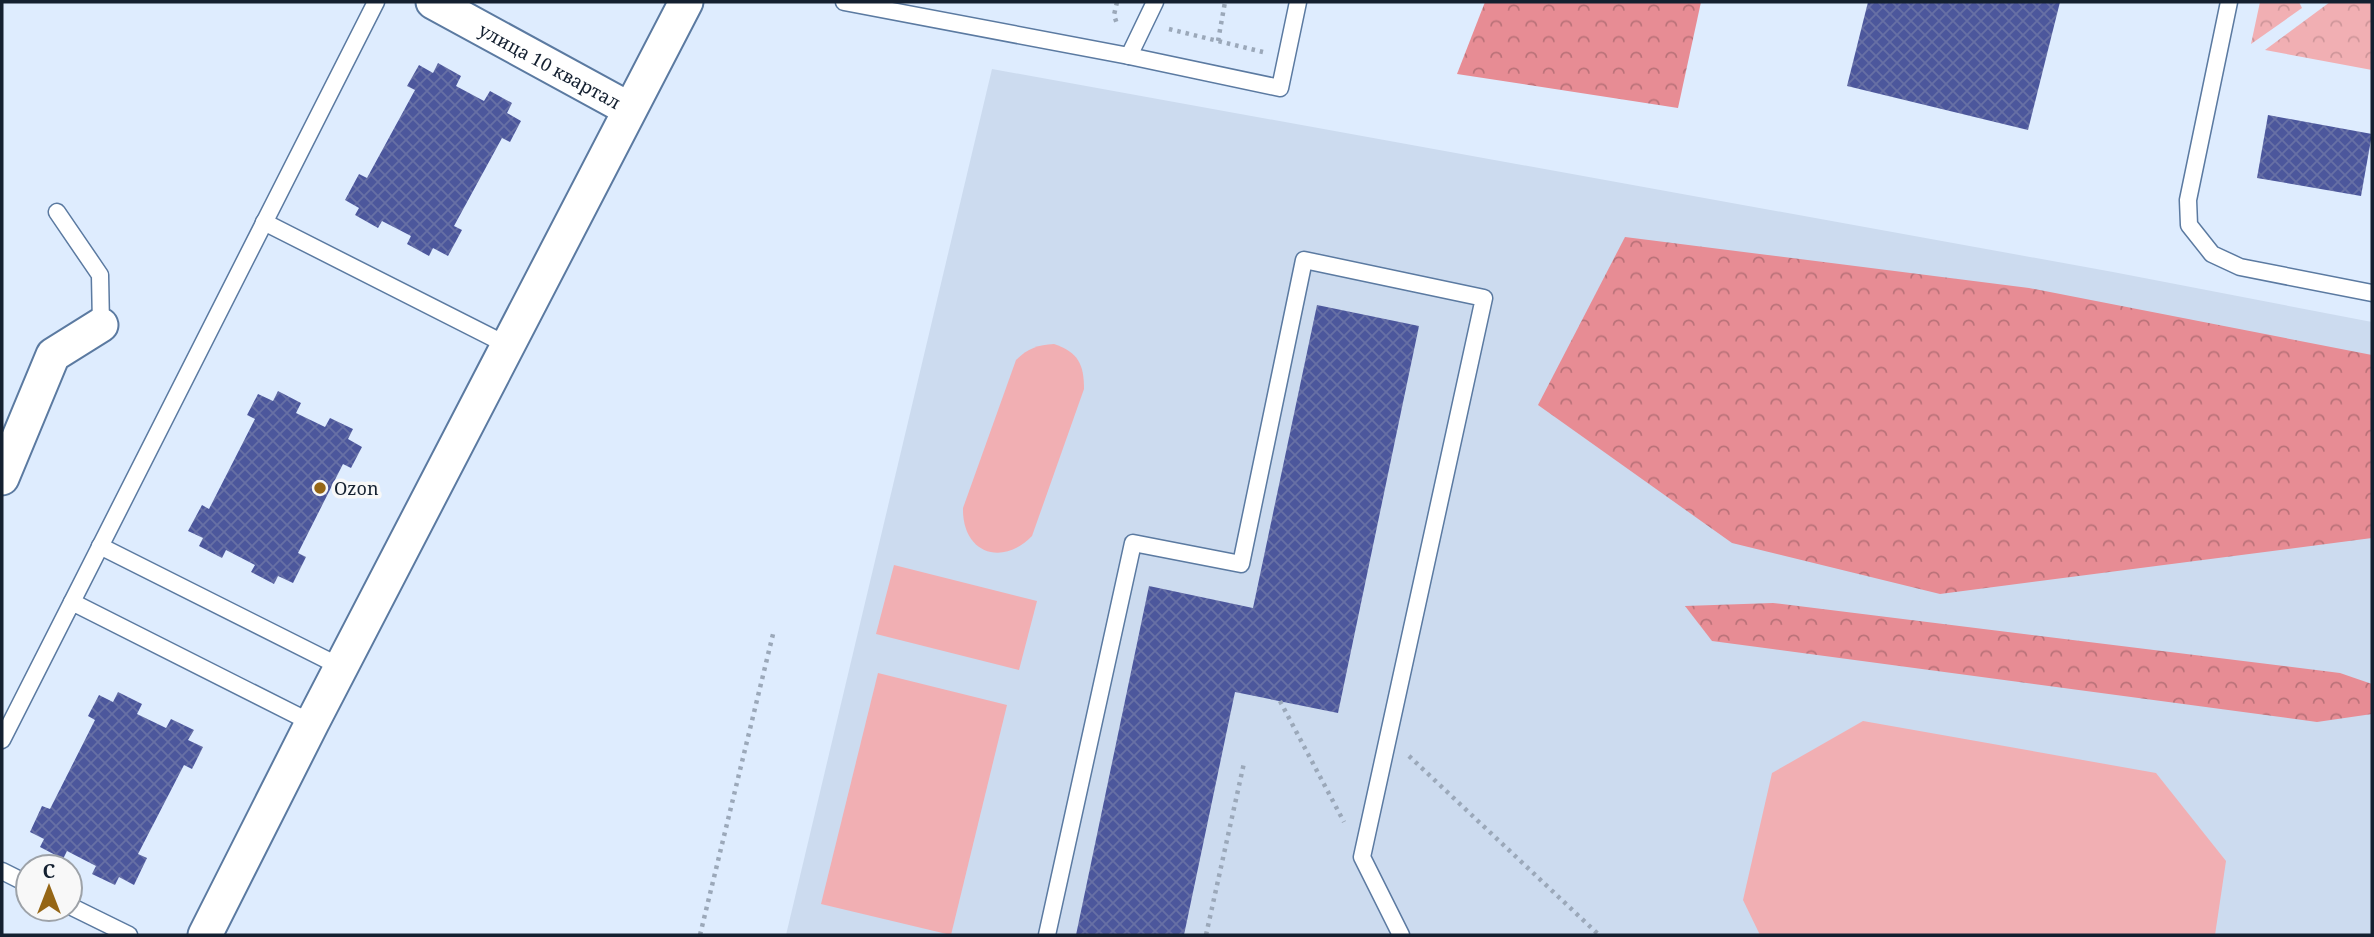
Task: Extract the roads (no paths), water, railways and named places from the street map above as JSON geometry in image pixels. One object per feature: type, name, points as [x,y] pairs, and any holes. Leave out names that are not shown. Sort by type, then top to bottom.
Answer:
[{"type":"street","name":"улица 10 квартал","points":[[433,2],[629,109]]},
{"type":"street","points":[[205,935],[686,2]]},
{"type":"street","points":[[2,478],[53,355],[102,325]]},
{"type":"lane","points":[[2,740],[376,2]]},
{"type":"lane","points":[[844,2],[1129,56],[1280,88],[1298,2]]},
{"type":"lane","points":[[1129,56],[1155,2]]},
{"type":"lane","points":[[2229,2],[2188,200],[2189,225],[2212,254],[2240,267],[2372,293]]},
{"type":"lane","points":[[57,212],[100,275],[102,325]]},
{"type":"lane","points":[[264,222],[508,345]]},
{"type":"lane","points":[[1047,935],[1133,543],[1241,564],[1304,260],[1484,298],[1362,857],[1401,935]]},
{"type":"lane","points":[[100,546],[341,667]]},
{"type":"lane","points":[[72,602],[312,723]]},
{"type":"lane","points":[[84,913],[129,935]]},
{"type":"place","name":"Ozon","points":[[320,488]]}]
